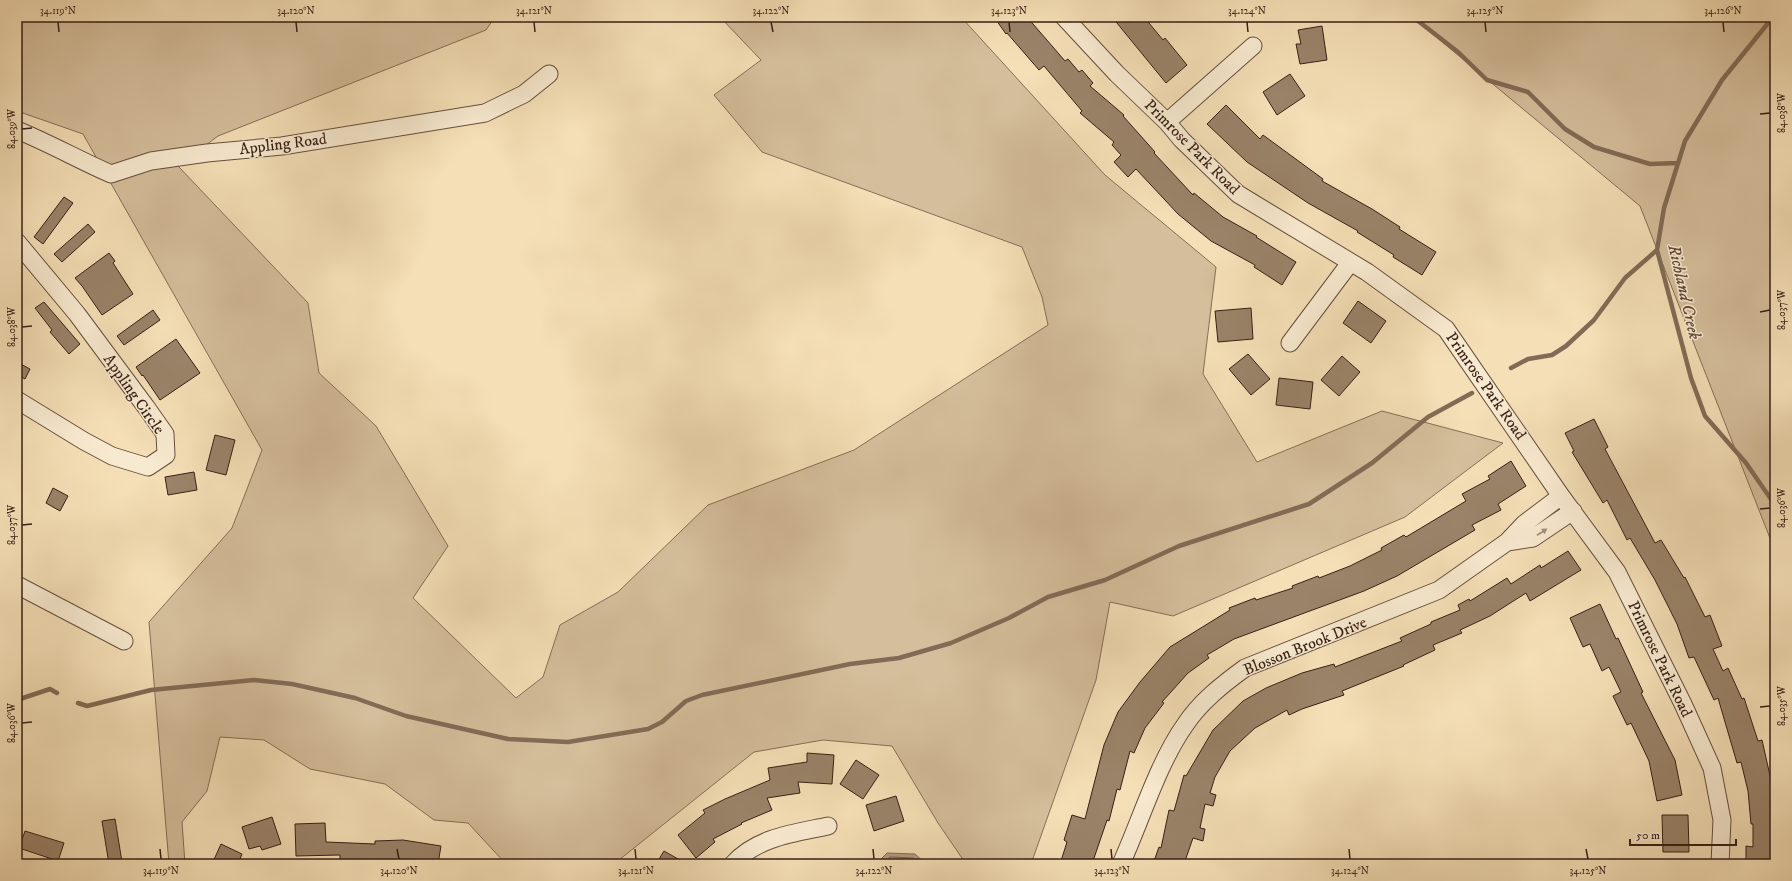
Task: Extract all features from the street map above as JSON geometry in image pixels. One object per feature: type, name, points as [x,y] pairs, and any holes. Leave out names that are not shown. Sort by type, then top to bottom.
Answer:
[{"type":"street","name":"Primrose Park Road","points":[[1064,17],[1116,74],[1167,122],[1182,140],[1238,194],[1367,272],[1446,329],[1561,496],[1617,572],[1683,704],[1712,768],[1722,820],[1720,864]]},
{"type":"street","points":[[1167,122],[1253,46]]},
{"type":"street","name":"Appling Road","points":[[17,130],[45,141],[83,162],[111,174],[151,162],[207,153],[282,146],[485,113],[524,94],[549,74]]},
{"type":"street","name":"Appling Circle","points":[[17,242],[77,314],[165,434],[166,454],[148,467],[112,456],[84,441],[17,400]]},
{"type":"street","points":[[1290,343],[1350,263]]},
{"type":"street","name":"Blosson Brook Drive","points":[[1121,864],[1170,749],[1185,724],[1217,689],[1245,668],[1317,641],[1439,590],[1507,542],[1524,524],[1561,496]]},
{"type":"street","name":"Blosson Brook Drive","points":[[1507,542],[1533,538],[1573,511]]},
{"type":"street","points":[[17,585],[124,641]]},
{"type":"street","points":[[733,864],[738,858],[770,838],[828,826]]},
{"type":"shaded area","points":[[17,17],[495,17],[486,30],[218,136],[178,166],[308,303],[319,373],[376,426],[448,546],[413,598],[516,698],[543,677],[560,625],[618,592],[708,505],[854,450],[1048,325],[1042,297],[1022,247],[762,152],[714,95],[761,60],[720,17],[961,17],[1105,175],[1216,267],[1203,374],[1257,462],[1382,411],[1503,443],[1405,517],[1173,616],[1110,602],[1096,680],[1031,864],[966,864],[938,823],[892,746],[823,740],[754,752],[614,864],[506,864],[468,823],[434,820],[385,784],[310,769],[264,740],[220,737],[207,791],[182,822],[185,864],[169,864],[149,622],[232,528],[262,450],[83,134],[17,111]]},
{"type":"shaded area","points":[[1412,17],[1775,17],[1775,551],[1640,206]]},
{"type":"water","points":[[887,853],[915,854],[926,864],[876,864]]},
{"type":"building","points":[[994,17],[1027,17],[1065,61],[1068,59],[1079,72],[1082,70],[1093,83],[1090,86],[1124,115],[1123,116],[1155,152],[1154,153],[1193,195],[1194,193],[1223,217],[1257,236],[1256,237],[1296,262],[1282,285],[1254,267],[1255,265],[1211,241],[1178,214],[1136,169],[1128,177],[1114,162],[1121,155],[1112,145],[1114,142],[1080,113],[1082,111],[1044,66],[1039,70],[1007,33],[1006,34]]},
{"type":"building","points":[[1112,17],[1144,17],[1163,40],[1165,38],[1187,65],[1166,83]]},
{"type":"building","points":[[1322,26],[1327,60],[1300,64],[1296,44],[1301,44],[1298,30]]},
{"type":"building","points":[[1290,74],[1305,96],[1277,115],[1263,92]]},
{"type":"building","points":[[1226,105],[1260,139],[1263,135],[1323,179],[1322,181],[1372,209],[1400,227],[1399,229],[1436,252],[1422,275],[1393,257],[1394,255],[1357,232],[1358,231],[1308,203],[1247,162],[1207,124]]},
{"type":"building","points":[[64,197],[73,203],[43,244],[34,237]]},
{"type":"building","points":[[88,224],[95,232],[62,262],[54,254]]},
{"type":"building","points":[[109,253],[115,261],[113,263],[133,294],[102,315],[75,278]]},
{"type":"building","points":[[1358,301],[1386,321],[1371,343],[1343,323]]},
{"type":"building","points":[[44,302],[80,344],[69,354],[50,332],[52,330],[35,308]]},
{"type":"building","points":[[1251,308],[1253,339],[1218,342],[1215,311]]},
{"type":"building","points":[[153,310],[160,320],[124,345],[117,336]]},
{"type":"building","points":[[176,339],[200,373],[160,400],[136,367]]},
{"type":"building","points":[[1248,354],[1270,379],[1251,395],[1229,369]]},
{"type":"building","points":[[1342,356],[1360,372],[1339,396],[1321,380]]},
{"type":"building","points":[[17,362],[30,369],[25,379],[17,375]]},
{"type":"building","points":[[1279,378],[1313,382],[1310,409],[1276,405]]},
{"type":"building","points":[[1594,419],[1608,447],[1605,449],[1655,543],[1661,540],[1684,578],[1685,577],[1705,617],[1710,615],[1722,646],[1713,649],[1723,671],[1728,668],[1742,699],[1744,698],[1758,741],[1762,740],[1773,789],[1775,789],[1775,822],[1771,822],[1771,850],[1775,850],[1775,861],[1772,861],[1772,864],[1746,864],[1746,846],[1753,847],[1753,824],[1751,824],[1748,791],[1741,762],[1737,763],[1718,698],[1714,700],[1694,657],[1689,658],[1677,624],[1655,580],[1630,538],[1627,540],[1607,500],[1603,503],[1572,452],[1574,451],[1565,433]]},
{"type":"building","points":[[215,435],[235,440],[226,475],[206,470]]},
{"type":"building","points":[[1511,461],[1526,486],[1498,504],[1501,510],[1472,525],[1475,530],[1397,576],[1364,591],[1234,639],[1207,655],[1209,658],[1188,673],[1162,702],[1164,703],[1145,728],[1134,753],[1130,751],[1120,790],[1117,789],[1109,821],[1107,820],[1092,864],[1060,864],[1067,842],[1064,840],[1072,815],[1085,819],[1104,745],[1118,712],[1140,682],[1170,647],[1230,610],[1229,608],[1255,598],[1256,600],[1293,588],[1292,586],[1318,576],[1319,578],[1350,566],[1382,550],[1381,548],[1404,535],[1406,537],[1466,501],[1462,494],[1490,479],[1488,476]]},
{"type":"building","points":[[194,472],[197,490],[168,495],[165,477]]},
{"type":"building","points":[[53,488],[68,496],[60,511],[46,503]]},
{"type":"building","points":[[1568,551],[1581,570],[1530,601],[1526,593],[1490,616],[1460,630],[1462,633],[1433,645],[1435,650],[1403,665],[1404,666],[1342,691],[1344,695],[1289,715],[1287,710],[1255,728],[1230,751],[1215,777],[1210,793],[1216,795],[1213,806],[1205,804],[1200,828],[1205,829],[1203,841],[1193,838],[1184,864],[1153,864],[1159,847],[1161,848],[1169,810],[1174,811],[1184,775],[1186,776],[1213,730],[1243,701],[1266,688],[1302,673],[1334,664],[1335,667],[1402,641],[1400,638],[1431,624],[1431,622],[1460,610],[1458,605],[1469,599],[1470,601],[1507,578],[1511,584],[1540,565],[1541,568]]},
{"type":"building","points":[[1600,604],[1616,639],[1618,638],[1643,692],[1641,693],[1675,760],[1682,795],[1657,801],[1649,761],[1631,723],[1627,725],[1613,696],[1621,692],[1609,667],[1602,671],[1590,644],[1583,647],[1570,618]]},
{"type":"building","points":[[807,753],[834,755],[832,784],[798,782],[800,793],[767,798],[772,810],[741,823],[742,824],[713,839],[715,842],[696,858],[678,835],[705,813],[703,810],[770,780],[768,768],[807,762]]},
{"type":"building","points":[[856,760],[879,775],[863,799],[840,784]]},
{"type":"building","points":[[896,796],[904,821],[874,831],[866,805]]},
{"type":"building","points":[[1662,815],[1688,815],[1689,852],[1663,852]]},
{"type":"building","points":[[272,817],[281,844],[262,850],[260,846],[249,849],[242,827]]},
{"type":"building","points":[[115,819],[122,862],[109,864],[102,821]]},
{"type":"building","points":[[325,823],[326,842],[375,844],[375,841],[403,840],[441,846],[438,864],[340,864],[340,855],[296,856],[295,824]]},
{"type":"building","points":[[25,831],[64,843],[58,861],[19,848]]},
{"type":"building","points":[[221,844],[242,854],[238,864],[212,864]]},
{"type":"building","points":[[664,851],[687,864],[656,864]]},
{"type":"waterway","points":[[1413,17],[1458,52],[1487,80],[1528,92],[1565,129],[1594,147],[1650,164],[1678,163]]},
{"type":"waterway","name":"Richland Creek","points":[[1773,17],[1722,80],[1685,141],[1664,208],[1657,250],[1691,378],[1705,416],[1746,463],[1775,505]]},
{"type":"waterway","points":[[1511,368],[1528,359],[1552,355],[1566,346],[1594,320],[1625,278],[1657,250]]},
{"type":"waterway","points":[[78,703],[87,706],[151,690],[254,680],[292,684],[355,698],[406,716],[508,739],[568,742],[648,729],[662,722],[686,701],[702,695],[850,664],[899,658],[951,643],[1009,618],[1048,597],[1105,580],[1179,546],[1309,504],[1372,463],[1428,417],[1472,393]]},
{"type":"waterway","points":[[17,700],[50,689],[57,693]]}]
